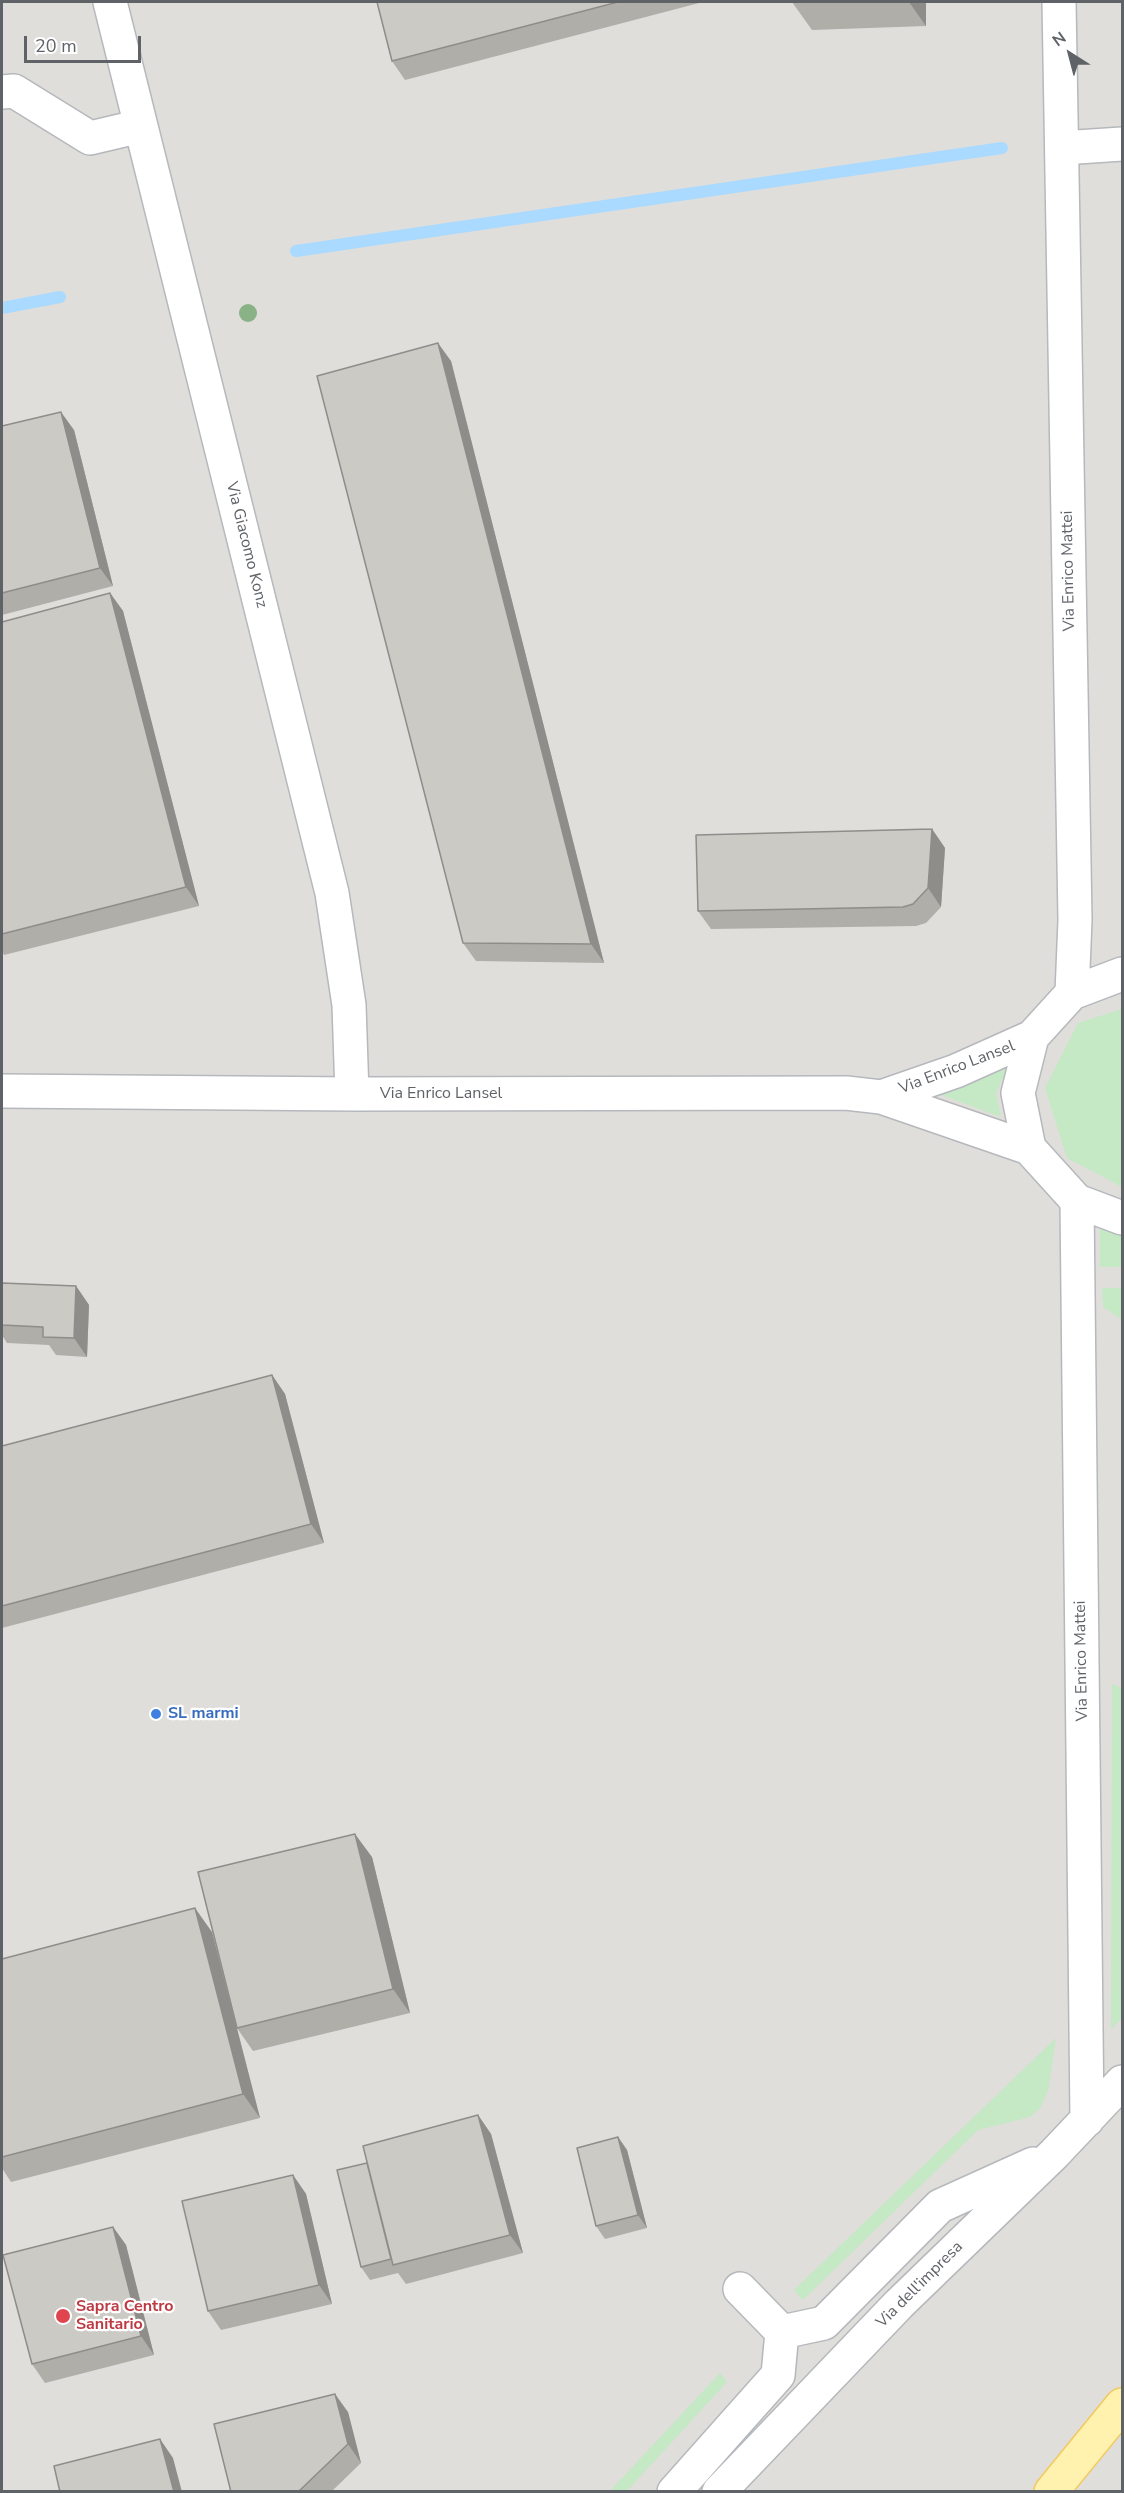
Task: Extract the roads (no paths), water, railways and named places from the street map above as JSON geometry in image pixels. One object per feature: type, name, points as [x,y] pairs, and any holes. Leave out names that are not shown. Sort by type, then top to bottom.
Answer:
[{"type":"main road","points":[[1051,2492],[1122,2405]]},
{"type":"street","name":"Via Giacomo Konz","points":[[111,2],[332,893],[349,1005],[352,1094]]},
{"type":"street","name":"Via Enrico Mattei","points":[[1059,2],[1076,920],[1072,993]]},
{"type":"street","points":[[2,92],[14,91],[90,138],[141,126]]},
{"type":"street","points":[[1062,148],[1122,144]]},
{"type":"street","points":[[1122,974],[1072,993],[1032,1037],[1018,1093],[1029,1148],[1077,1201],[1122,1218]]},
{"type":"street","name":"Via Enrico Lansel","points":[[881,1097],[956,1071],[1032,1037]]},
{"type":"street","name":"Via Enrico Lansel","points":[[2,1091],[352,1094],[846,1093],[881,1097],[1029,1148]]},
{"type":"street","name":"Via Enrico Mattei","points":[[1077,1201],[1087,2120]]},
{"type":"street","name":"Via dell'impresa","points":[[719,2492],[899,2304],[1054,2154],[1122,2082]]},
{"type":"street","points":[[782,2332],[824,2323],[940,2206],[1054,2154]]},
{"type":"street","points":[[674,2492],[778,2375],[782,2332],[740,2289]]},
{"type":"waterway","points":[[296,251],[1002,148]]},
{"type":"waterway","points":[[2,308],[60,297]]},
{"type":"place","name":"SL marmi","points":[[156,1714]]},
{"type":"place","name":"Sapra Centro Sanitario","points":[[63,2316]]}]
